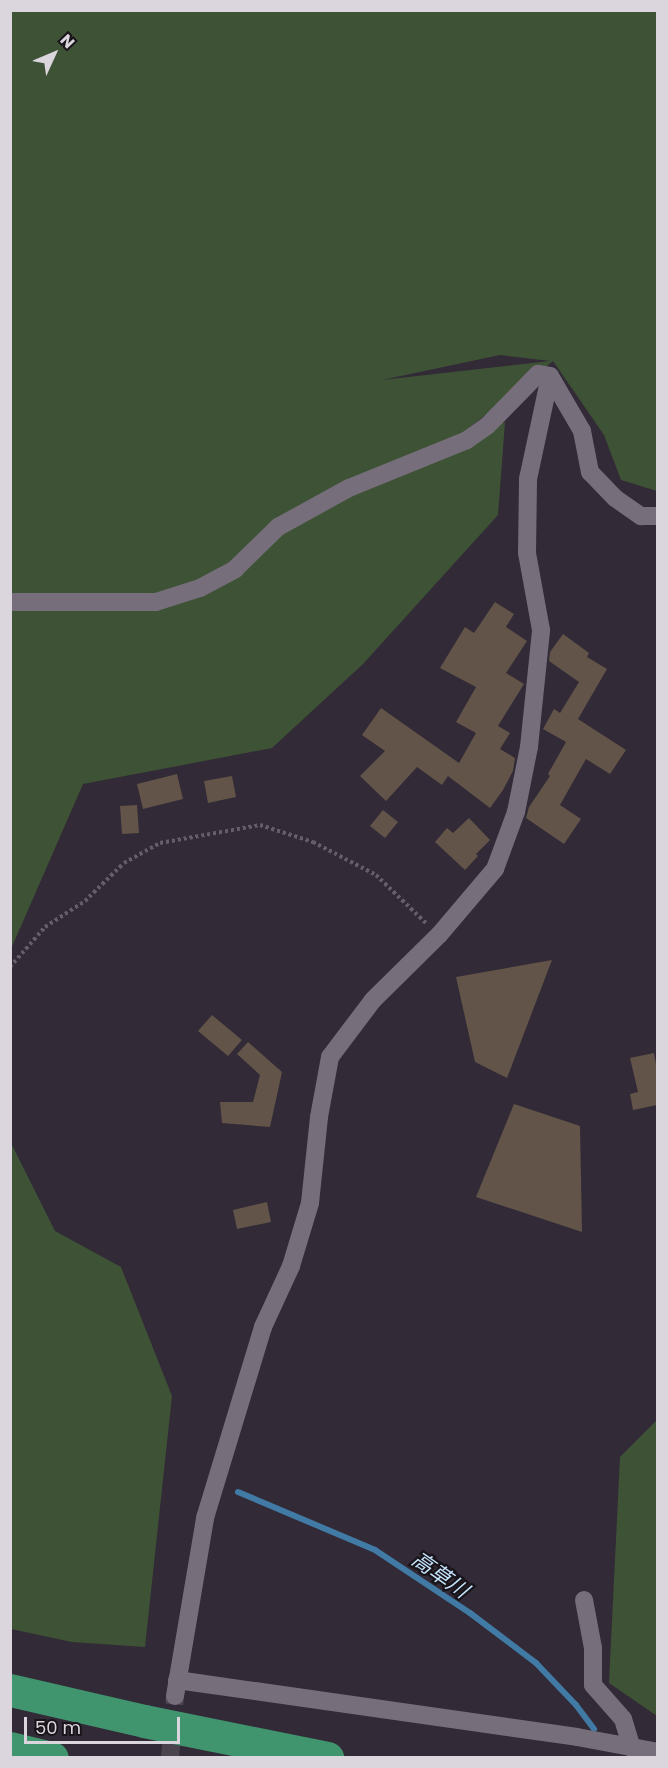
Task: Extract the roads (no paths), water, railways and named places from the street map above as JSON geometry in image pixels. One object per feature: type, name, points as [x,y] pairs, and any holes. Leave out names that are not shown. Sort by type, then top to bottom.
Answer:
[{"type":"highway","points":[[10,1690],[144,1721],[327,1758]]},
{"type":"highway","points":[[10,1748],[52,1758]]},
{"type":"street","points":[[10,602],[156,602],[200,588],[236,569],[278,527],[349,488],[467,440],[487,426],[538,374],[550,376]]},
{"type":"street","points":[[550,376],[582,431],[590,472],[615,498],[641,516],[657,516]]},
{"type":"street","points":[[550,376],[528,479],[527,553],[541,630],[529,747],[516,812],[495,869],[438,935],[373,1000],[330,1057],[319,1117],[310,1203],[291,1266],[263,1328],[205,1518],[176,1688],[577,1737],[657,1752]]},
{"type":"street","points":[[584,1600],[593,1648],[592,1685],[623,1719],[632,1749]]},
{"type":"waterway","name":"高草川","points":[[238,1492],[375,1550],[470,1613],[536,1663],[576,1705],[594,1729]]},
{"type":"tunnel","points":[[170,1758],[175,1696]]}]
